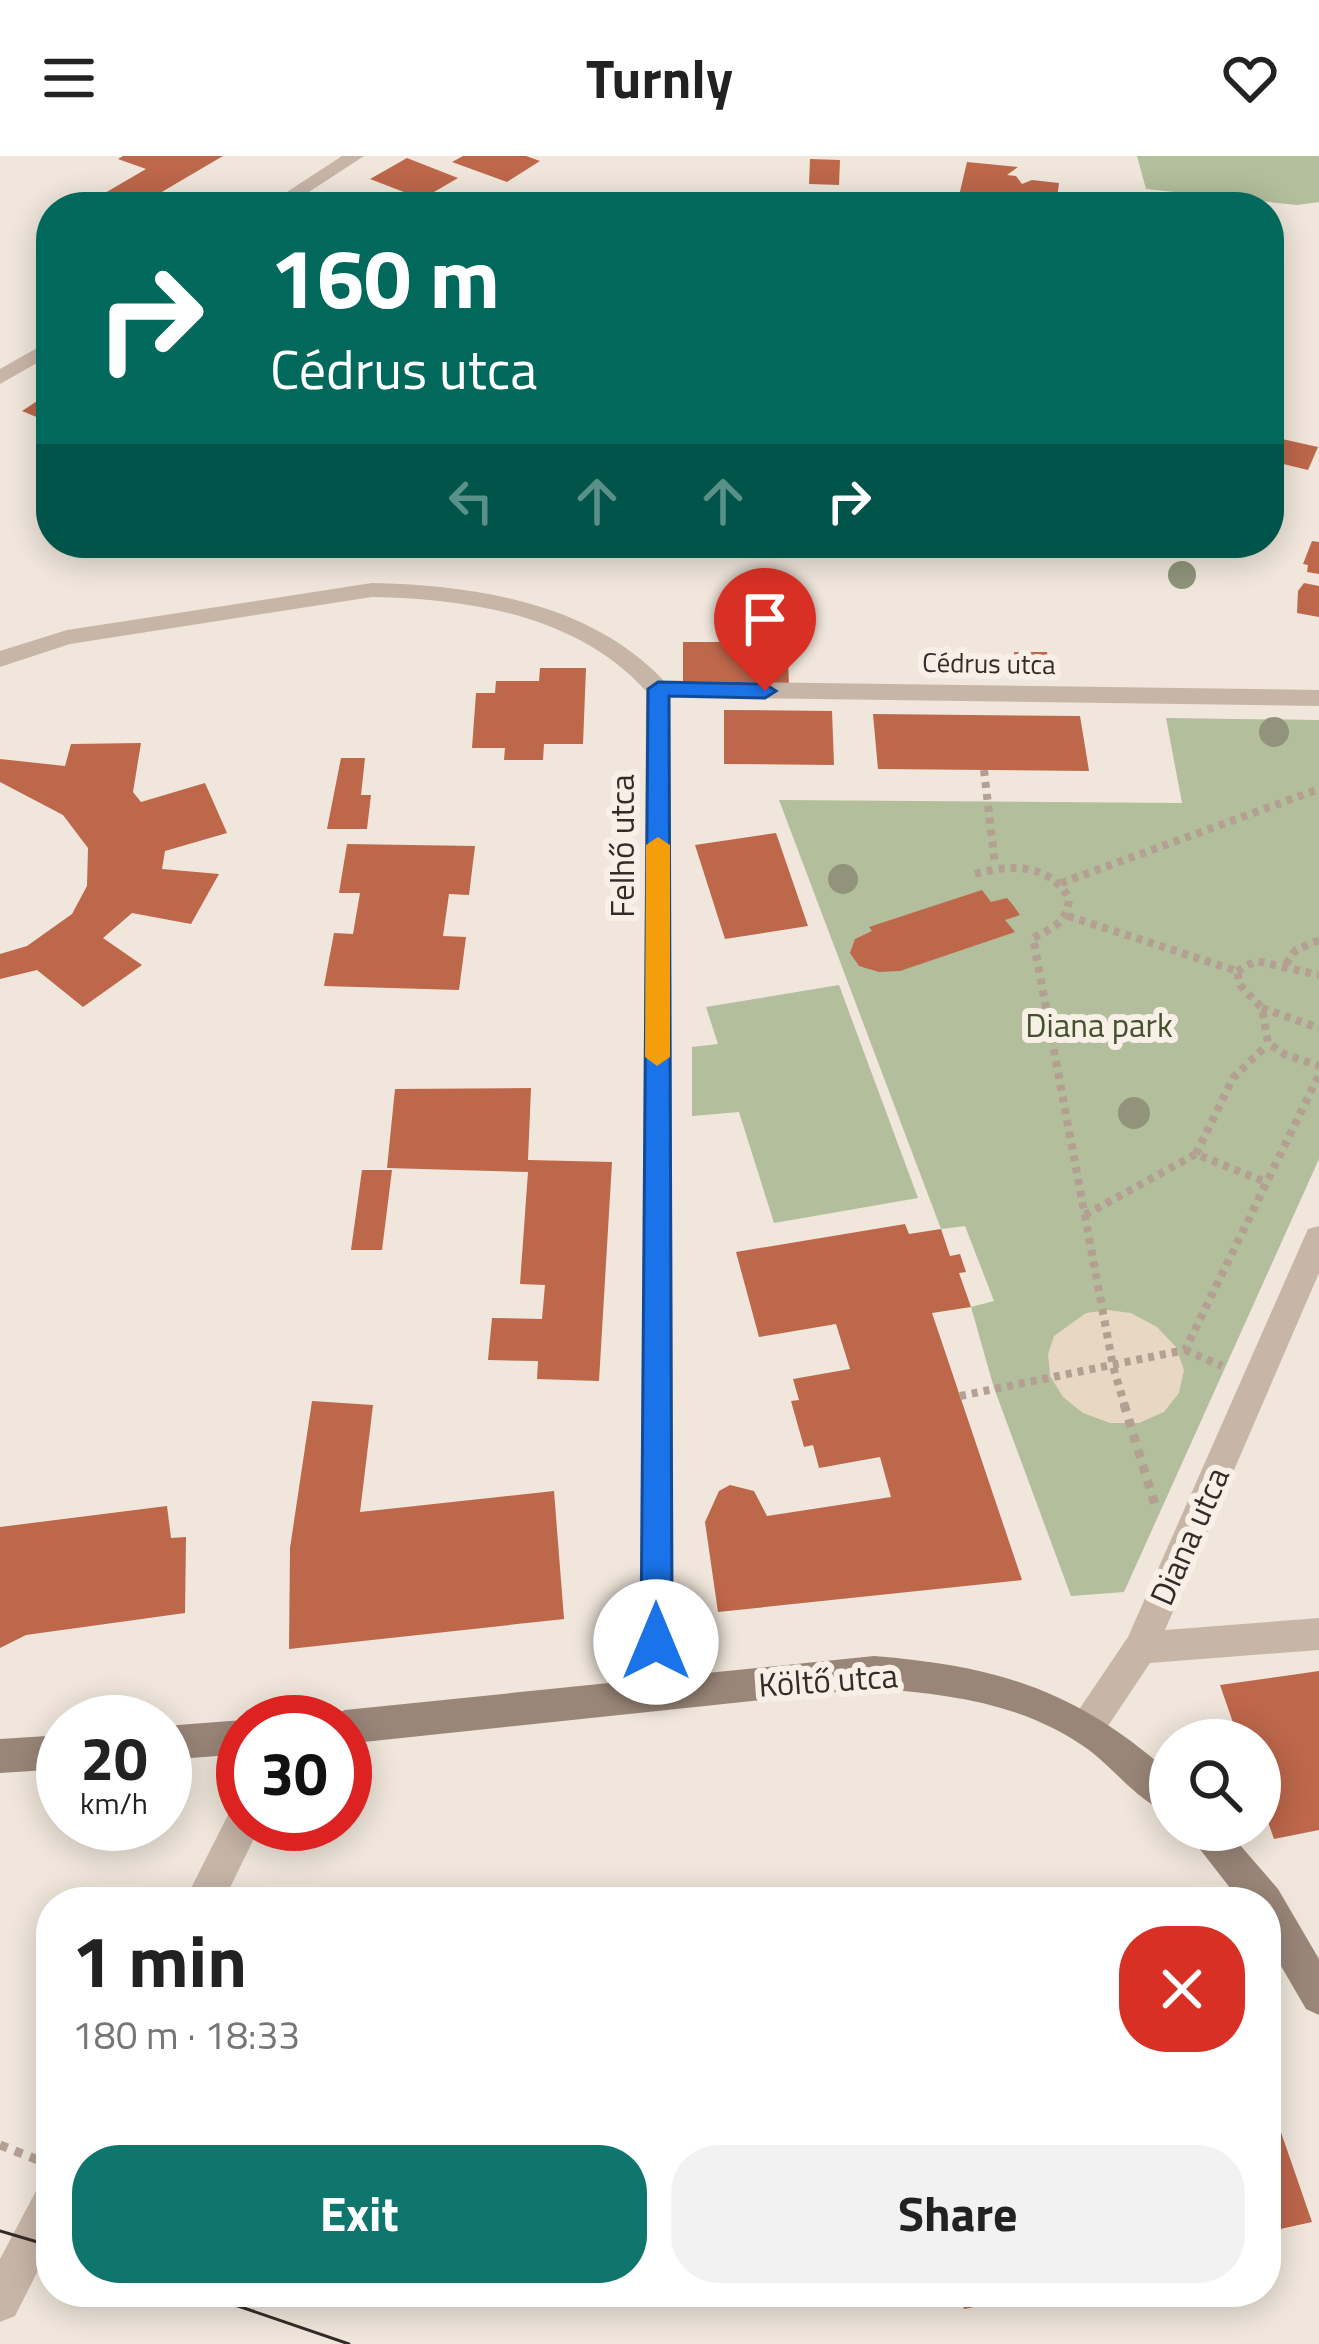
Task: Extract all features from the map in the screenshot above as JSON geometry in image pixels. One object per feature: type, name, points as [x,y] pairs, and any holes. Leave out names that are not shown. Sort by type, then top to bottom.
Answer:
[{"type":"street","points":[[297,192],[355,156]]},
{"type":"street","points":[[0,377],[36,355]]},
{"type":"street","points":[[0,658],[67,638],[372,590],[420,589],[506,606],[571,626],[621,653],[658,689]]},
{"type":"street","name":"Cédrus utca","points":[[658,689],[1319,698]]},
{"type":"street","name":"Felhő utca","points":[[657,1695],[658,689]]},
{"type":"street","name":"Diana utca","points":[[1088,1726],[1140,1648],[1319,1238]]},
{"type":"street","points":[[1140,1648],[1319,1634]]},
{"type":"street","name":"Költő utca","points":[[372,1724],[874,1672],[950,1677],[1022,1693],[1088,1726]]},
{"type":"street","points":[[1088,1726],[1149,1779]]},
{"type":"street","points":[[0,1756],[36,1754]]},
{"type":"street","points":[[210,1887],[228,1851]]},
{"type":"street","points":[[1221,1851],[1251,1887]]},
{"type":"street","points":[[1281,1931],[1319,1996]]},
{"type":"street","points":[[0,2301],[36,2232]]},
{"type":"path","points":[[984,770],[995,865]]},
{"type":"path","points":[[1061,883],[1319,789]]},
{"type":"path","points":[[975,874],[995,865],[1019,863],[1061,883],[1071,900],[1068,916],[1055,931],[1033,938],[1113,1366],[1174,1570]]},
{"type":"path","points":[[1068,916],[1238,971],[1256,961],[1319,975]]},
{"type":"path","points":[[1286,964],[1296,950],[1319,940]]},
{"type":"path","points":[[1238,971],[1240,985],[1262,1008],[1319,1028]]},
{"type":"path","points":[[960,1396],[1185,1350],[1319,1070],[1267,1046],[1261,1034],[1262,1008]]},
{"type":"path","points":[[1085,1215],[1196,1154],[1231,1082],[1253,1051],[1267,1046]]},
{"type":"path","points":[[1196,1154],[1268,1183]]},
{"type":"path","points":[[0,2145],[36,2158]]},
{"type":"green space","points":[[1137,156],[1319,156],[1319,202],[1284,204],[1284,192],[1146,189]]},
{"type":"green space","name":"Diana park","points":[[1166,718],[1319,720],[1319,1159],[1124,1592],[1071,1596],[994,1388],[971,1307],[994,1301],[965,1226],[941,1229],[779,800],[1182,803]]},
{"type":"green space","points":[[839,985],[918,1198],[774,1223],[739,1112],[692,1116],[692,1047],[718,1044],[706,1007]]},
{"type":"shaded area","points":[[1086,1313],[1131,1313],[1157,1327],[1176,1347],[1184,1370],[1179,1393],[1164,1412],[1139,1423],[1110,1423],[1083,1413],[1063,1397],[1050,1376],[1048,1354],[1054,1336]]},
{"type":"building","points":[[223,156],[162,192],[107,192],[146,169],[118,159]]},
{"type":"building","points":[[463,156],[526,156],[540,161],[507,182],[452,162]]},
{"type":"building","points":[[407,158],[458,178],[434,192],[404,192],[370,179]]},
{"type":"building","points":[[810,159],[840,160],[839,185],[809,184]]},
{"type":"building","points":[[967,162],[1018,167],[1007,175],[1016,176],[1022,184],[1032,180],[1059,183],[1058,192],[960,192]]},
{"type":"building","points":[[36,402],[36,417],[22,411]]},
{"type":"building","points":[[1284,439],[1318,447],[1308,470],[1284,464]]},
{"type":"building","points":[[1312,541],[1319,542],[1319,574],[1307,572],[1308,565],[1303,564]]},
{"type":"building","points":[[743,575],[784,575],[789,684],[683,682],[683,642],[745,642],[744,618],[726,618],[726,598],[743,598]]},
{"type":"building","points":[[1304,583],[1319,586],[1319,617],[1297,613],[1298,591]]},
{"type":"building","points":[[1014,652],[1047,652],[1050,670],[1016,670]]},
{"type":"building","points":[[540,668],[586,668],[583,744],[544,744],[543,760],[504,760],[505,748],[472,748],[476,693],[495,693],[496,681],[539,681]]},
{"type":"building","points":[[724,710],[832,711],[834,765],[724,764]]},
{"type":"building","points":[[873,714],[1080,716],[1089,771],[878,769]]},
{"type":"building","points":[[141,743],[133,792],[141,802],[205,783],[227,833],[165,851],[162,869],[219,874],[191,924],[132,913],[103,938],[142,965],[83,1007],[37,970],[0,979],[0,954],[27,946],[72,914],[87,886],[88,848],[63,815],[0,782],[0,759],[65,766],[71,744]]},
{"type":"building","points":[[341,758],[365,758],[361,795],[371,795],[367,829],[327,829]]},
{"type":"building","points":[[776,833],[808,926],[725,939],[695,845]]},
{"type":"building","points":[[347,844],[475,846],[469,895],[449,894],[443,936],[466,937],[459,990],[324,986],[334,933],[353,934],[360,893],[339,893]]},
{"type":"building","points":[[982,890],[991,902],[1007,898],[1013,905],[1020,915],[1005,920],[1015,932],[900,971],[859,966],[850,953],[855,939],[872,931],[869,927]]},
{"type":"building","points":[[531,1088],[528,1160],[612,1162],[599,1381],[537,1379],[538,1361],[488,1360],[492,1318],[542,1319],[545,1285],[520,1284],[528,1172],[387,1168],[395,1089]]},
{"type":"building","points":[[362,1170],[392,1170],[382,1250],[351,1250]]},
{"type":"building","points":[[905,1224],[909,1234],[941,1229],[950,1256],[960,1254],[966,1272],[959,1273],[971,1307],[932,1313],[1022,1580],[718,1612],[705,1522],[719,1491],[730,1485],[754,1491],[767,1516],[891,1497],[880,1457],[819,1468],[813,1445],[804,1447],[791,1401],[799,1400],[793,1379],[850,1369],[836,1324],[759,1337],[736,1252]]},
{"type":"building","points":[[312,1401],[373,1405],[360,1512],[554,1491],[564,1619],[289,1649],[290,1548]]},
{"type":"building","points":[[167,1506],[171,1538],[186,1537],[185,1613],[26,1635],[0,1648],[0,1527]]},
{"type":"building","points":[[1319,1671],[1319,1830],[1281,1838],[1281,1719],[1232,1719],[1220,1685]]},
{"type":"building","points":[[1281,2132],[1312,2222],[1281,2229]]},
{"type":"tram line","points":[[0,2231],[36,2242]]},
{"type":"tram line","points":[[241,2307],[349,2344]]},
{"type":"slow traffic","points":[[657,1057],[658,845]]},
{"type":"route","points":[[656,1642],[658,689],[765,691]]}]
